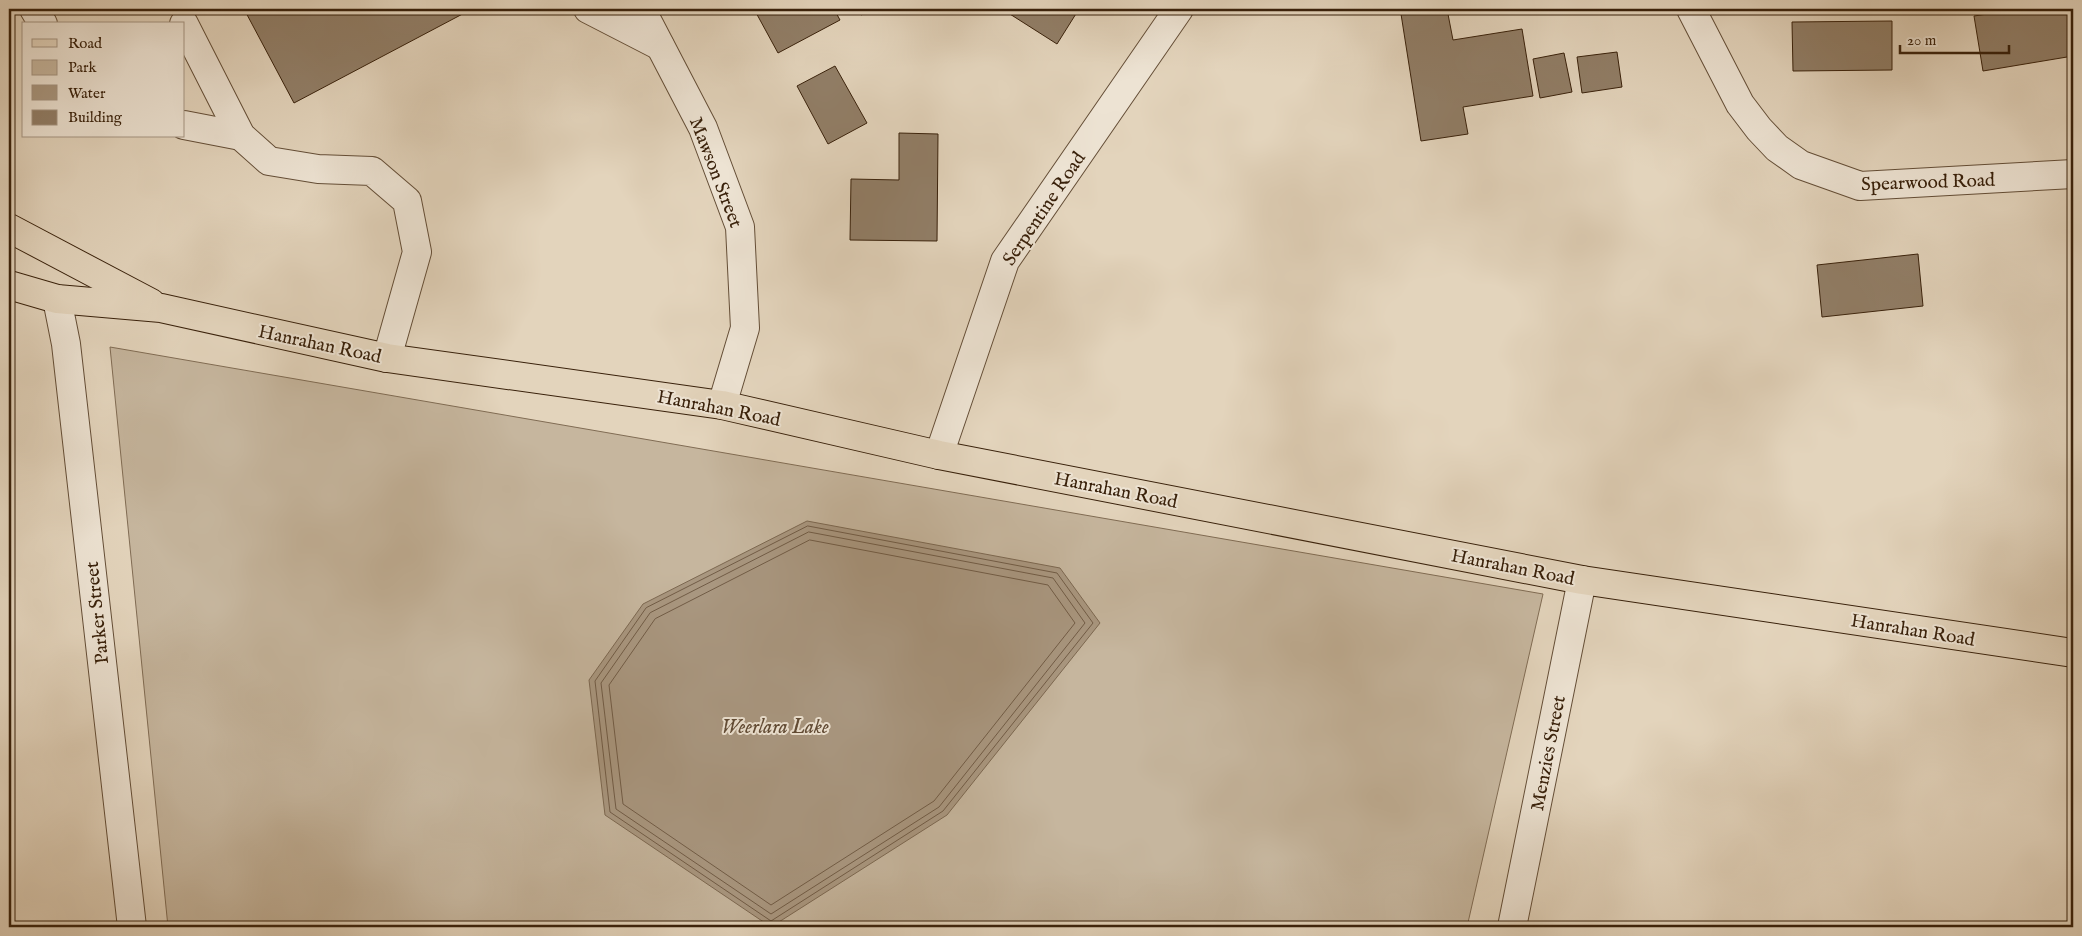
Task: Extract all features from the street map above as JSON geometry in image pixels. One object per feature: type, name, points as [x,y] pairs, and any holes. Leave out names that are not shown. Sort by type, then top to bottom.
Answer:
[{"type":"main road","name":"Hanrahan Road","points":[[9,228],[161,308]]},
{"type":"main road","name":"Hanrahan Road","points":[[9,285],[57,299],[161,308],[387,358],[722,405],[939,455],[1582,580],[2073,653]]},
{"type":"street","points":[[34,9],[42,22]]},
{"type":"street","points":[[176,9],[183,22]]},
{"type":"street","points":[[588,9],[660,46]]},
{"type":"street","name":"Mawson Street","points":[[641,9],[704,128],[740,227],[746,328],[722,405]]},
{"type":"street","name":"Serpentine Road","points":[[939,455],[1005,261],[1179,9]]},
{"type":"street","name":"Spearwood Road","points":[[1691,9],[1740,104],[1759,130],[1777,148],[1801,165],[1860,186],[2073,174]]},
{"type":"street","points":[[185,26],[241,136],[269,161],[318,169],[372,171],[408,202],[418,252],[387,358]]},
{"type":"street","points":[[185,124],[241,136]]},
{"type":"street","name":"Parker Street","points":[[57,299],[66,344],[132,927]]},
{"type":"street","name":"Menzies Street","points":[[1512,927],[1582,580]]},
{"type":"green space","points":[[110,347],[1543,594],[1467,927],[168,927]]},
{"type":"water","name":"Weerlara Lake","points":[[807,521],[1060,568],[1100,623],[947,815],[771,927],[605,815],[589,680],[643,604]]},
{"type":"building","points":[[244,9],[472,9],[294,103]]},
{"type":"building","points":[[754,9],[834,9],[840,20],[778,53]]},
{"type":"building","points":[[858,9],[872,9],[861,15]]},
{"type":"building","points":[[1002,9],[1079,9],[1057,44]]},
{"type":"building","points":[[1432,9],[1447,9],[1453,40],[1522,29],[1533,96],[1463,107],[1468,134],[1421,141],[1401,14]]},
{"type":"building","points":[[2021,9],[2073,9],[2073,56],[1983,71],[1974,16]]},
{"type":"building","points":[[1892,21],[1892,70],[1793,71],[1792,22]]},
{"type":"building","points":[[1617,52],[1622,87],[1582,93],[1577,57]]},
{"type":"building","points":[[1564,53],[1572,92],[1540,98],[1533,59]]},
{"type":"building","points":[[835,66],[867,123],[828,144],[797,86]]},
{"type":"building","points":[[899,133],[938,134],[937,241],[850,240],[851,179],[899,180]]},
{"type":"building","points":[[1918,254],[1923,306],[1822,317],[1817,265]]}]
